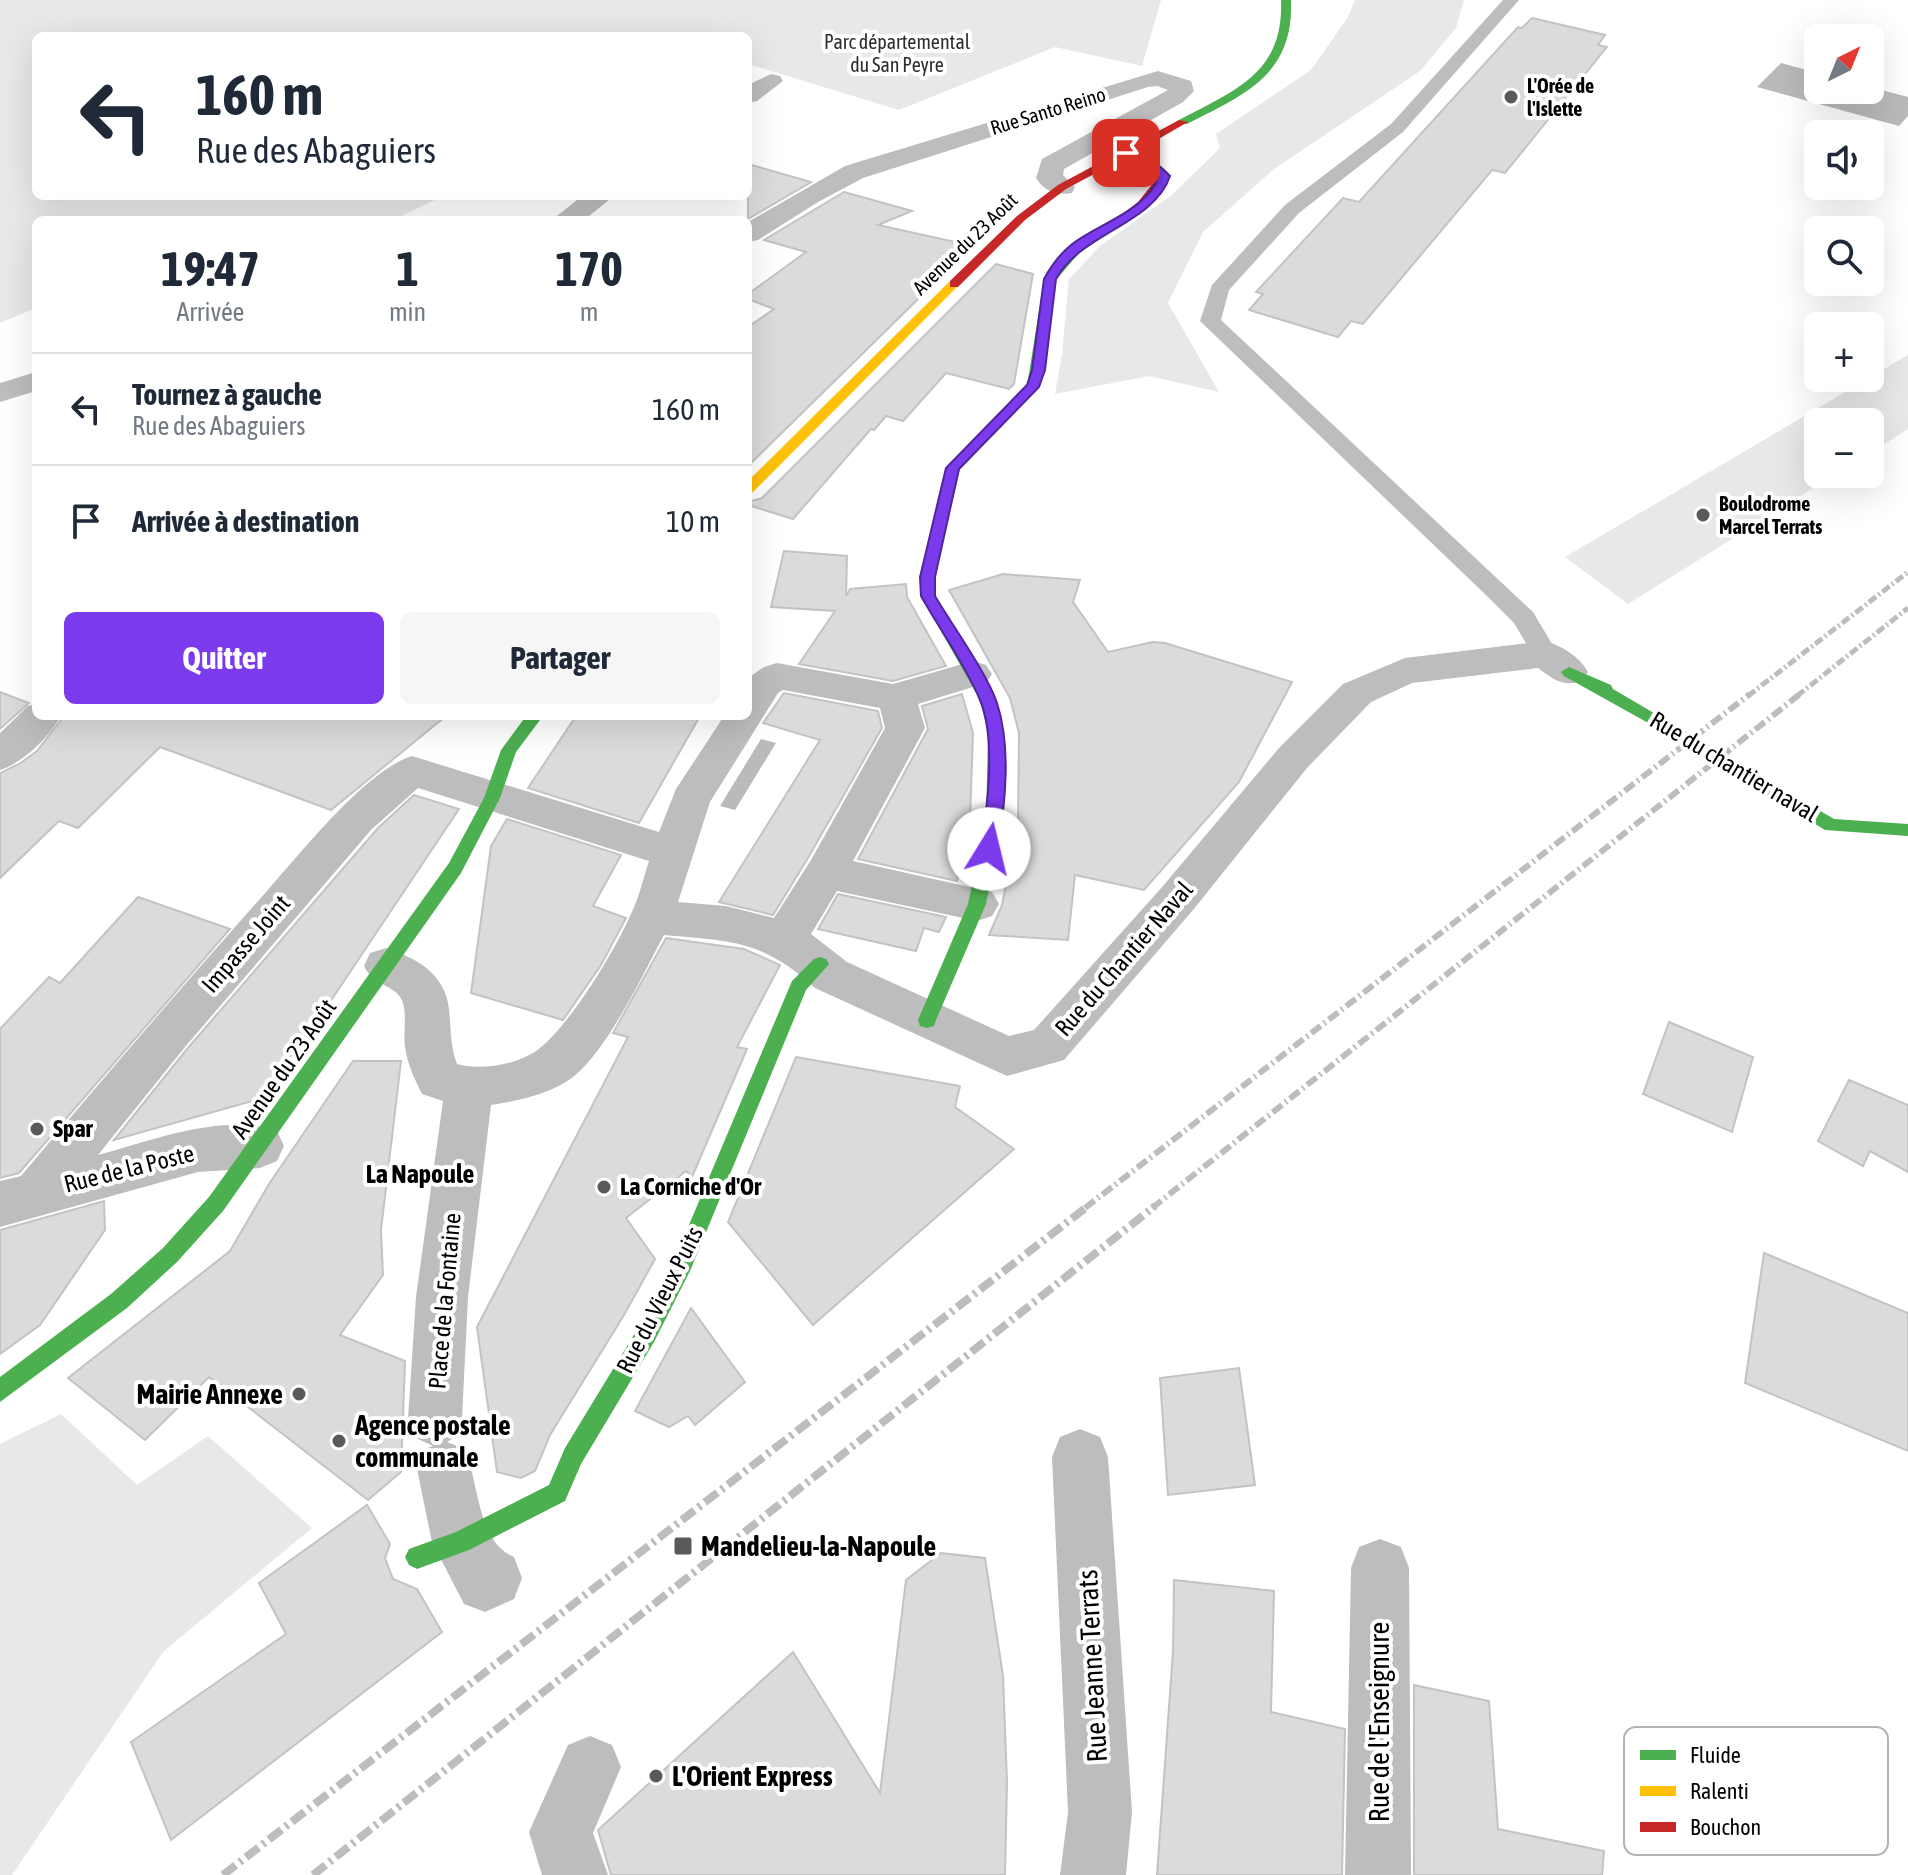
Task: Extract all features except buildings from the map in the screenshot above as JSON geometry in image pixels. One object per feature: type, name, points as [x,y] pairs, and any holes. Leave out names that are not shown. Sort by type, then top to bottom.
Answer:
[{"type":"street","name":"Avenue du 23 Août","points":[[752,485],[1021,218],[1062,187],[1243,90],[1264,72],[1281,52],[1291,20],[1286,0]]},
{"type":"street","name":"Rue Santo Reino","points":[[752,232],[854,172],[1143,81],[1158,78],[1182,86],[1182,91],[1174,97],[1051,165],[1049,178],[1062,187]]},
{"type":"street","points":[[752,93],[771,81]]},
{"type":"street","points":[[927,1020],[977,904],[994,821],[996,733],[988,700],[928,596],[927,577],[953,468],[1033,387],[1050,279],[1057,266],[1076,247],[1141,206],[1161,185],[1164,176],[1153,166],[1126,153]]},
{"type":"street","points":[[572,216],[594,200]]},
{"type":"street","points":[[0,393],[32,382]]},
{"type":"street","points":[[1557,663],[1605,689]]},
{"type":"street","name":"Rue du chantier naval","points":[[1557,663],[1831,825],[1908,830]]},
{"type":"street","name":"Rue du Chantier Naval","points":[[652,917],[743,925],[802,951],[831,975],[1007,1056],[1048,1046],[1178,898],[1293,758],[1357,693],[1405,671],[1557,663]]},
{"type":"street","points":[[752,703],[764,684],[777,676],[897,698],[917,688],[973,674]]},
{"type":"street","name":"Rue du Vieux Puits","points":[[457,1559],[557,1493],[573,1456],[646,1335],[683,1264],[799,986],[802,951],[826,872],[905,728],[897,698]]},
{"type":"street","points":[[0,756],[38,720]]},
{"type":"street","name":"Avenue du 23 Août","points":[[0,1391],[119,1301],[170,1255],[216,1204],[455,868],[492,798],[509,750],[532,720]]},
{"type":"street","points":[[386,966],[414,980],[426,1004],[428,1049],[439,1080],[469,1088],[516,1081],[556,1063],[594,1019],[652,917],[690,800],[741,720]]},
{"type":"street","name":"Impasse Joint","points":[[19,1198],[169,1033],[356,819],[412,771],[492,798]]},
{"type":"street","points":[[492,798],[675,853]]},
{"type":"street","points":[[826,872],[977,904]]},
{"type":"street","name":"Place de la Fontaine","points":[[457,1559],[440,1444],[442,1297],[469,1088]]},
{"type":"street","name":"Rue de la Poste","points":[[19,1198],[198,1150],[260,1146]]},
{"type":"street","name":"Rue Jeanne Terrats","points":[[1080,1457],[1100,1812],[1093,1875]]},
{"type":"street","name":"Rue de l'Enseignure","points":[[1378,1875],[1380,1568]]},
{"type":"street","points":[[575,1875],[561,1832],[590,1767]]},
{"type":"lane","points":[[1511,0],[1397,128],[1292,209],[1219,289],[1210,321],[1497,591],[1524,618],[1557,663]]},
{"type":"green space","name":"Parc départemental du San Peyre","points":[[0,0],[1161,0],[1142,66],[1055,47],[899,110],[752,65],[752,32],[32,32],[32,200],[435,200],[401,216],[32,216],[32,310],[0,323]]},
{"type":"green space","points":[[1355,0],[1464,0],[1456,28],[1420,71],[1274,169],[1203,232],[1168,303],[1219,392],[1149,376],[1055,394],[1069,279],[1100,246],[1172,195],[1220,148],[1216,134],[1311,70],[1348,17]]},
{"type":"green space","name":"Boulodrome Marcel Terrats","points":[[1908,355],[1908,429],[1884,444],[1884,408],[1818,408],[1845,392],[1884,392],[1884,369]]},
{"type":"green space","name":"Boulodrome Marcel Terrats","points":[[1804,416],[1804,488],[1814,488],[1628,604],[1565,557]]},
{"type":"green space","points":[[61,1414],[137,1485],[208,1436],[312,1528],[163,1652],[12,1875],[0,1875],[0,1444]]},
{"type":"shaded area","points":[[1781,63],[1804,69],[1804,100],[1757,87]]},
{"type":"shaded area","points":[[1884,91],[1908,97],[1908,116],[1899,126],[1819,104],[1884,104]]},
{"type":"shaded area","points":[[761,739],[776,743],[735,810],[720,806]]},
{"type":"railway","points":[[1748,696],[1908,572]]},
{"type":"railway","points":[[1797,696],[1908,608]]},
{"type":"railway","points":[[1085,1208],[1750,694]]},
{"type":"railway","points":[[1152,1208],[1800,694]]},
{"type":"railway","points":[[223,1875],[1088,1206]]},
{"type":"railway","points":[[313,1875],[1155,1206]]},
{"type":"traffic: fast","points":[[1183,122],[1241,90],[1272,62],[1282,45],[1287,24],[1286,0]]},
{"type":"traffic: fast","points":[[927,1020],[977,904],[994,821],[996,733],[988,700],[928,596],[927,577],[953,468],[1033,387],[1050,279],[1076,250],[1113,226]]},
{"type":"traffic: fast","points":[[1605,689],[1569,672],[1656,720],[1831,825],[1908,830]]},
{"type":"traffic: fast","points":[[0,1391],[119,1301],[170,1255],[216,1204],[455,868],[492,798],[509,750],[532,720]]},
{"type":"traffic: fast","points":[[417,1557],[461,1542],[557,1493],[573,1456],[646,1335],[683,1264],[799,986],[820,964]]},
{"type":"traffic: slow","points":[[752,485],[954,284]]},
{"type":"traffic: jam","points":[[954,284],[1021,218],[1062,187],[1183,122]]},
{"type":"traffic: jam","points":[[1113,226],[1142,204],[1164,176],[1153,166],[1126,153]]},
{"type":"place","name":"L'Orée de l'Islette","points":[[1511,97]]},
{"type":"place","name":"Boulodrome Marcel Terrats","points":[[1703,515]]},
{"type":"place","name":"Spar","points":[[37,1129]]},
{"type":"place","name":"La Corniche d'Or","points":[[604,1187]]},
{"type":"place","name":"Mairie Annexe","points":[[299,1394]]},
{"type":"place","name":"Agence postale communale","points":[[339,1441]]},
{"type":"place","name":"Mandelieu-la-Napoule","points":[[683,1546]]},
{"type":"place","name":"L'Orient Express","points":[[656,1776]]},
{"type":"district","name":"La Napoule","points":[[420,1174]]},
{"type":"route","points":[[989,849],[994,821],[996,733],[988,700],[943,628],[928,596],[927,577],[953,468],[1033,387],[1050,279],[1057,266],[1076,247],[1141,206],[1161,185],[1164,176],[1153,166],[1126,153]]}]
